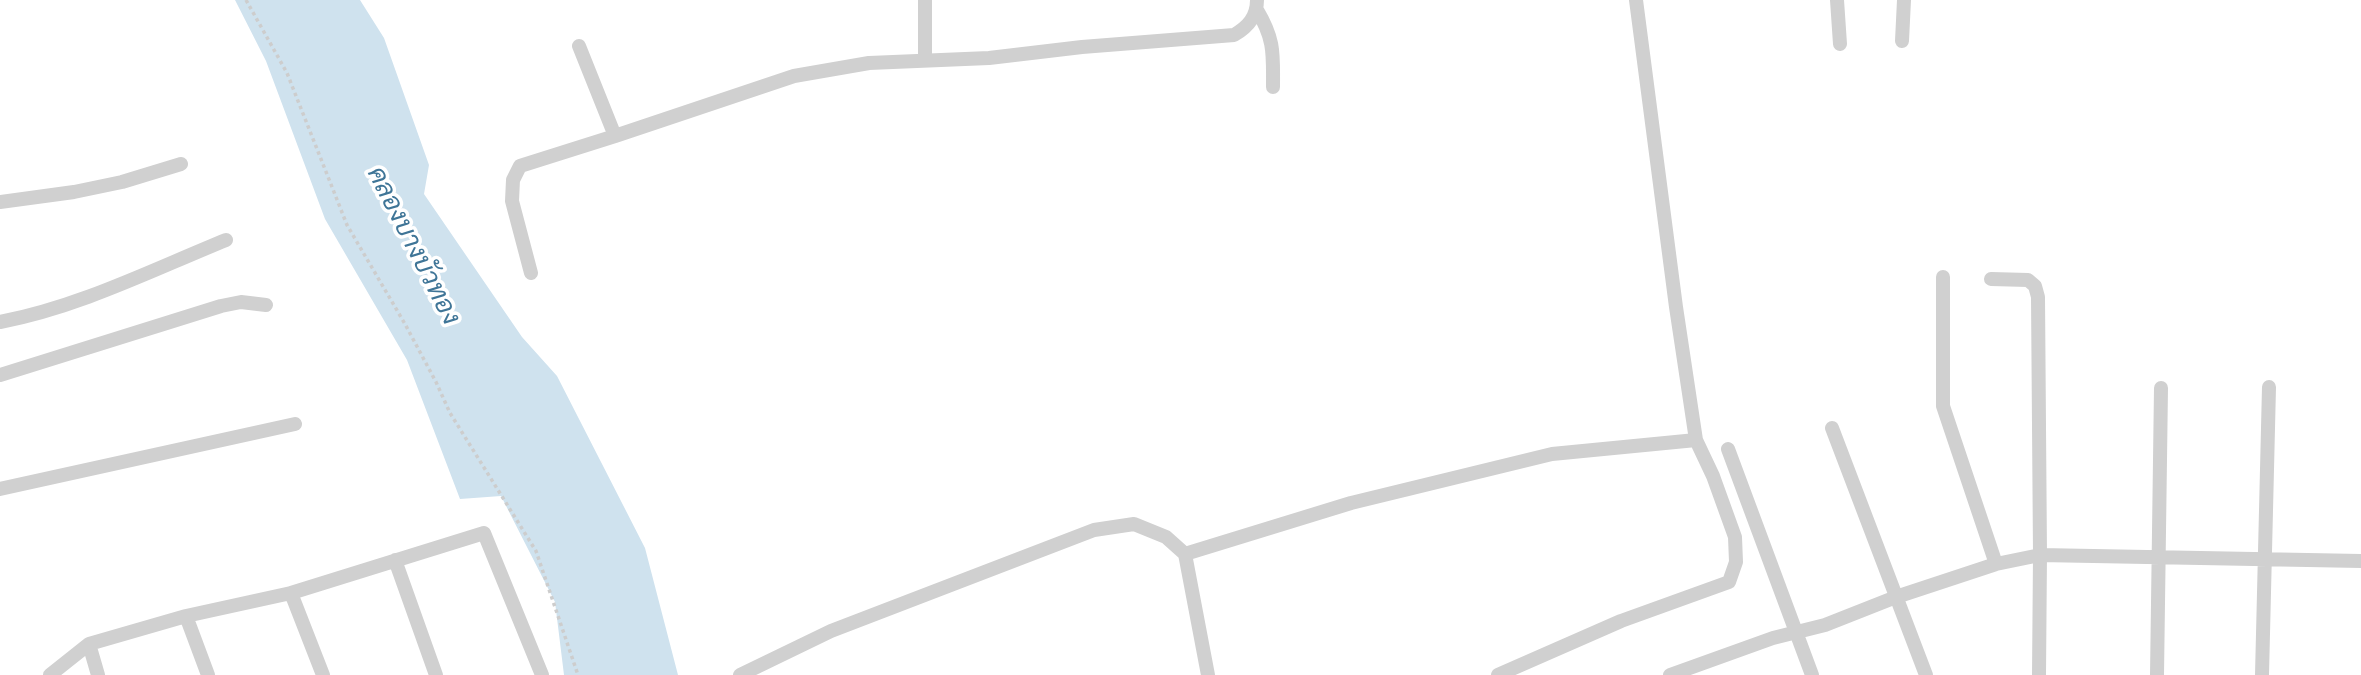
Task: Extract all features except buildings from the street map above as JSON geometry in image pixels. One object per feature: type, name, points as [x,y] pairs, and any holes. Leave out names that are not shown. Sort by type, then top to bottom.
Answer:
[{"type":"street","points":[[925,0],[925,60]]},
{"type":"street","points":[[1498,675],[1621,621],[1729,582],[1736,562],[1735,537],[1713,476],[1696,440],[1636,0]]},
{"type":"street","points":[[1837,0],[1840,44]]},
{"type":"street","points":[[1902,41],[1904,0]]},
{"type":"street","points":[[531,272],[512,201],[513,180],[520,166],[794,76],[869,63],[989,58],[1082,47],[1219,37],[1234,34],[1247,27],[1257,5]]},
{"type":"street","points":[[1257,5],[1273,44],[1273,87]]},
{"type":"street","points":[[579,46],[615,136]]},
{"type":"street","points":[[0,202],[74,192],[181,164]]},
{"type":"street","points":[[0,322],[34,316],[122,285],[144,273],[226,240]]},
{"type":"street","points":[[1943,277],[1943,406],[1996,564]]},
{"type":"street","points":[[1991,279],[2028,280],[2035,286],[2038,297],[2039,675]]},
{"type":"street","points":[[0,375],[221,306],[241,302],[266,305]]},
{"type":"street","points":[[2262,675],[2269,387]]},
{"type":"street","points":[[2157,675],[2161,388]]},
{"type":"street","points":[[0,489],[295,424]]},
{"type":"street","points":[[1832,428],[1926,675]]},
{"type":"street","points":[[1185,554],[1351,503],[1552,454],[1696,440]]},
{"type":"street","points":[[1728,449],[1812,675]]},
{"type":"street","points":[[740,675],[831,631],[1094,530],[1134,524],[1166,537],[1185,554],[1208,675]]},
{"type":"street","points":[[50,675],[89,644],[186,616],[291,593],[484,533],[542,675]]},
{"type":"street","points":[[1679,673],[1773,638],[1825,625],[1896,597],[1996,564],[2040,555],[2361,561]]},
{"type":"street","points":[[395,560],[436,675]]},
{"type":"street","points":[[291,593],[323,675]]},
{"type":"street","points":[[186,616],[208,675]]},
{"type":"street","points":[[89,644],[98,675]]},
{"type":"path","points":[[246,0],[287,73],[347,225],[405,324],[450,413],[536,551],[578,675]]},
{"type":"water","name":"คลองบางบัวทอง","points":[[235,0],[360,0],[384,38],[429,165],[424,194],[522,337],[557,376],[645,548],[678,675],[564,675],[555,602],[501,496],[460,499],[407,360],[325,219],[266,61]]}]
